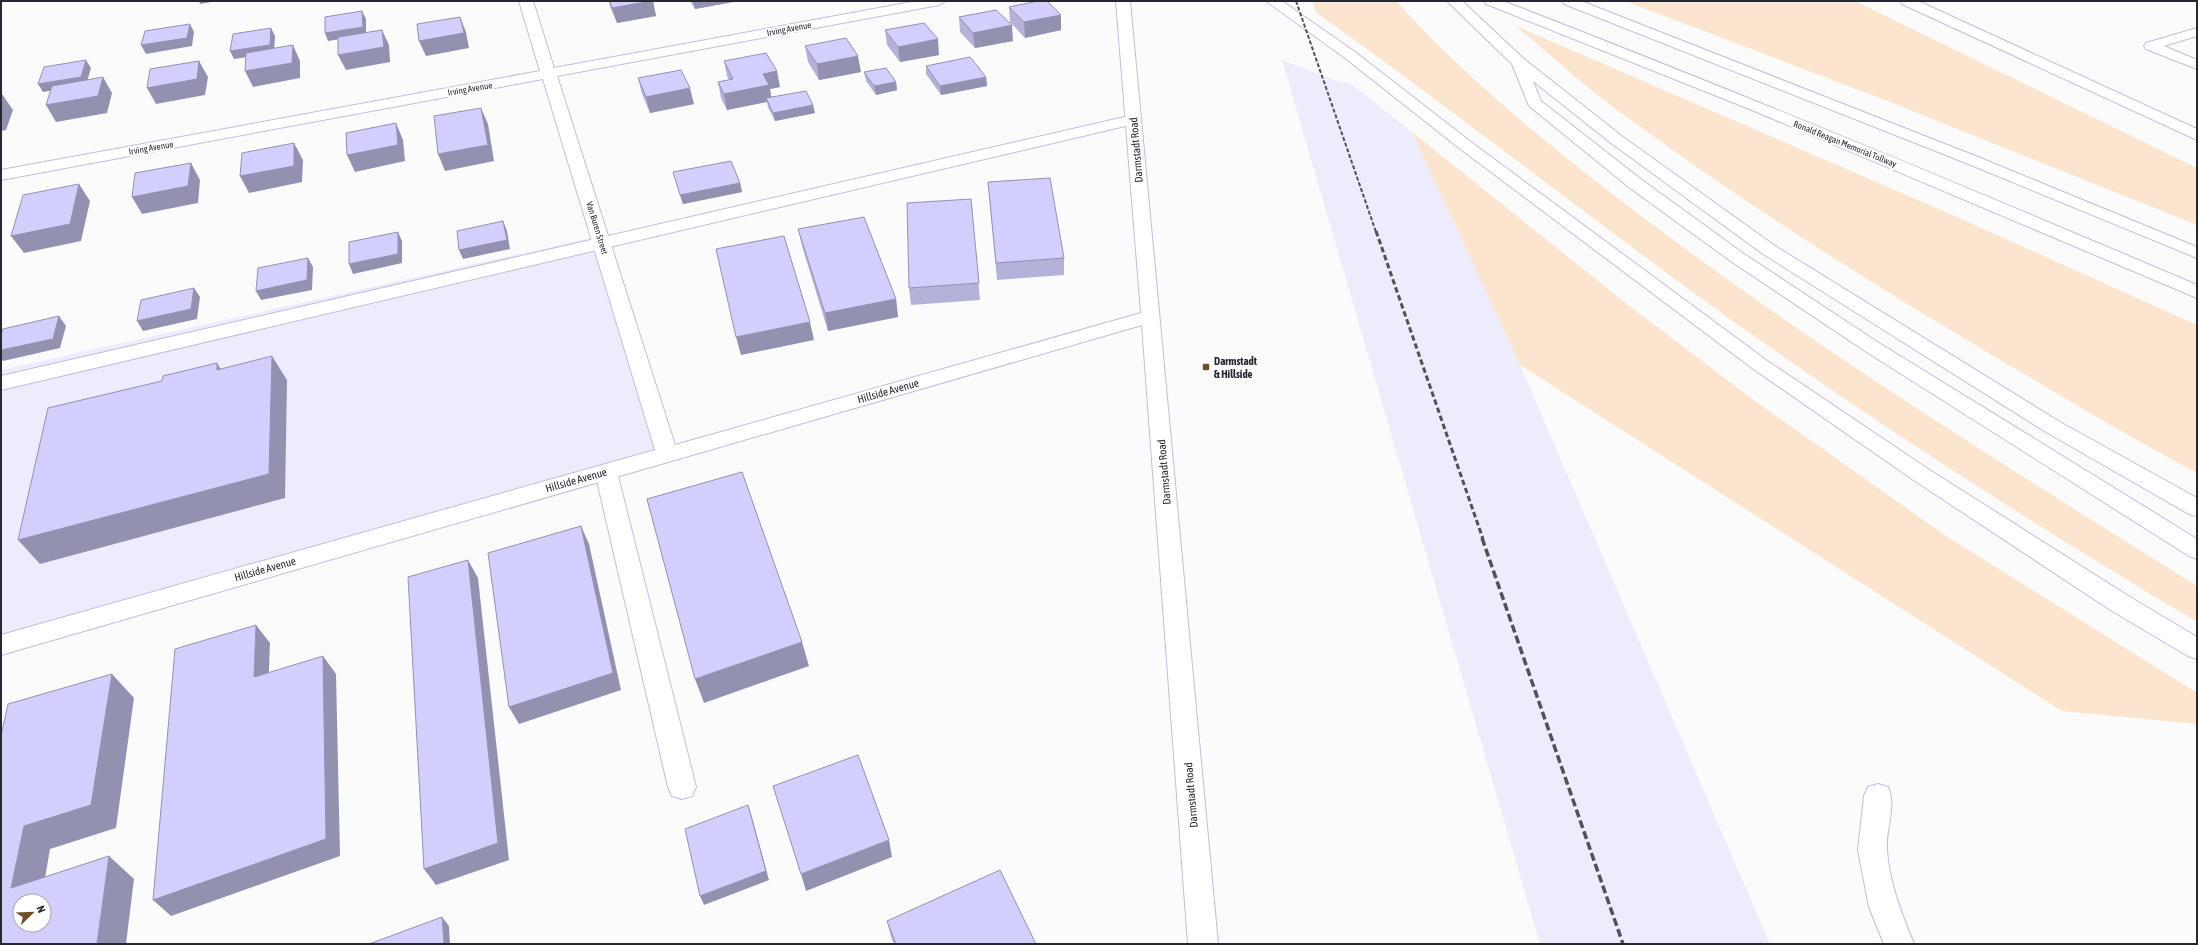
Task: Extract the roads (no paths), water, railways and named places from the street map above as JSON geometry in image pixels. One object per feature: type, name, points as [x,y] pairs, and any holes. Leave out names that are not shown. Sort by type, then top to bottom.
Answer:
[{"type":"main road","name":"Van Buren Street","points":[[526,1],[550,74],[667,454]]},
{"type":"main road","name":"Irving Avenue","points":[[1,175],[939,1]]},
{"type":"main road","name":"Darmstadt Road","points":[[1123,1],[1151,316],[1203,944]]},
{"type":"main road","points":[[1274,1],[1350,55],[1465,146],[1759,364],[1920,474],[2047,557],[2197,650]]},
{"type":"main road","points":[[1454,1],[1519,62],[1617,140],[1769,250],[2053,428],[2197,508]]},
{"type":"main road","name":"Ronald Reagan Memorial Tollway","points":[[1491,1],[1729,95],[2039,224],[2197,292]]},
{"type":"main road","points":[[1569,1],[1972,160],[2197,253]]},
{"type":"main road","points":[[1907,1],[2197,134]]},
{"type":"main road","points":[[2197,32],[2151,46],[2197,65]]},
{"type":"main road","points":[[1519,62],[1534,103],[1636,184],[1738,258],[1872,347],[2197,550]]},
{"type":"main road","points":[[1,383],[1133,120]]},
{"type":"main road","name":"Hillside Avenue","points":[[1,644],[1151,316]]},
{"type":"main road","points":[[606,472],[682,787]]},
{"type":"main road","points":[[1878,796],[1872,850],[1884,907],[1899,944]]},
{"type":"railway","points":[[1296,1],[1376,232]]},
{"type":"railway","points":[[1376,231],[1483,539]]},
{"type":"railway","points":[[1482,538],[1623,944]]},
{"type":"place","name":"Darmstadt & Hillside","points":[[1206,367]]}]
